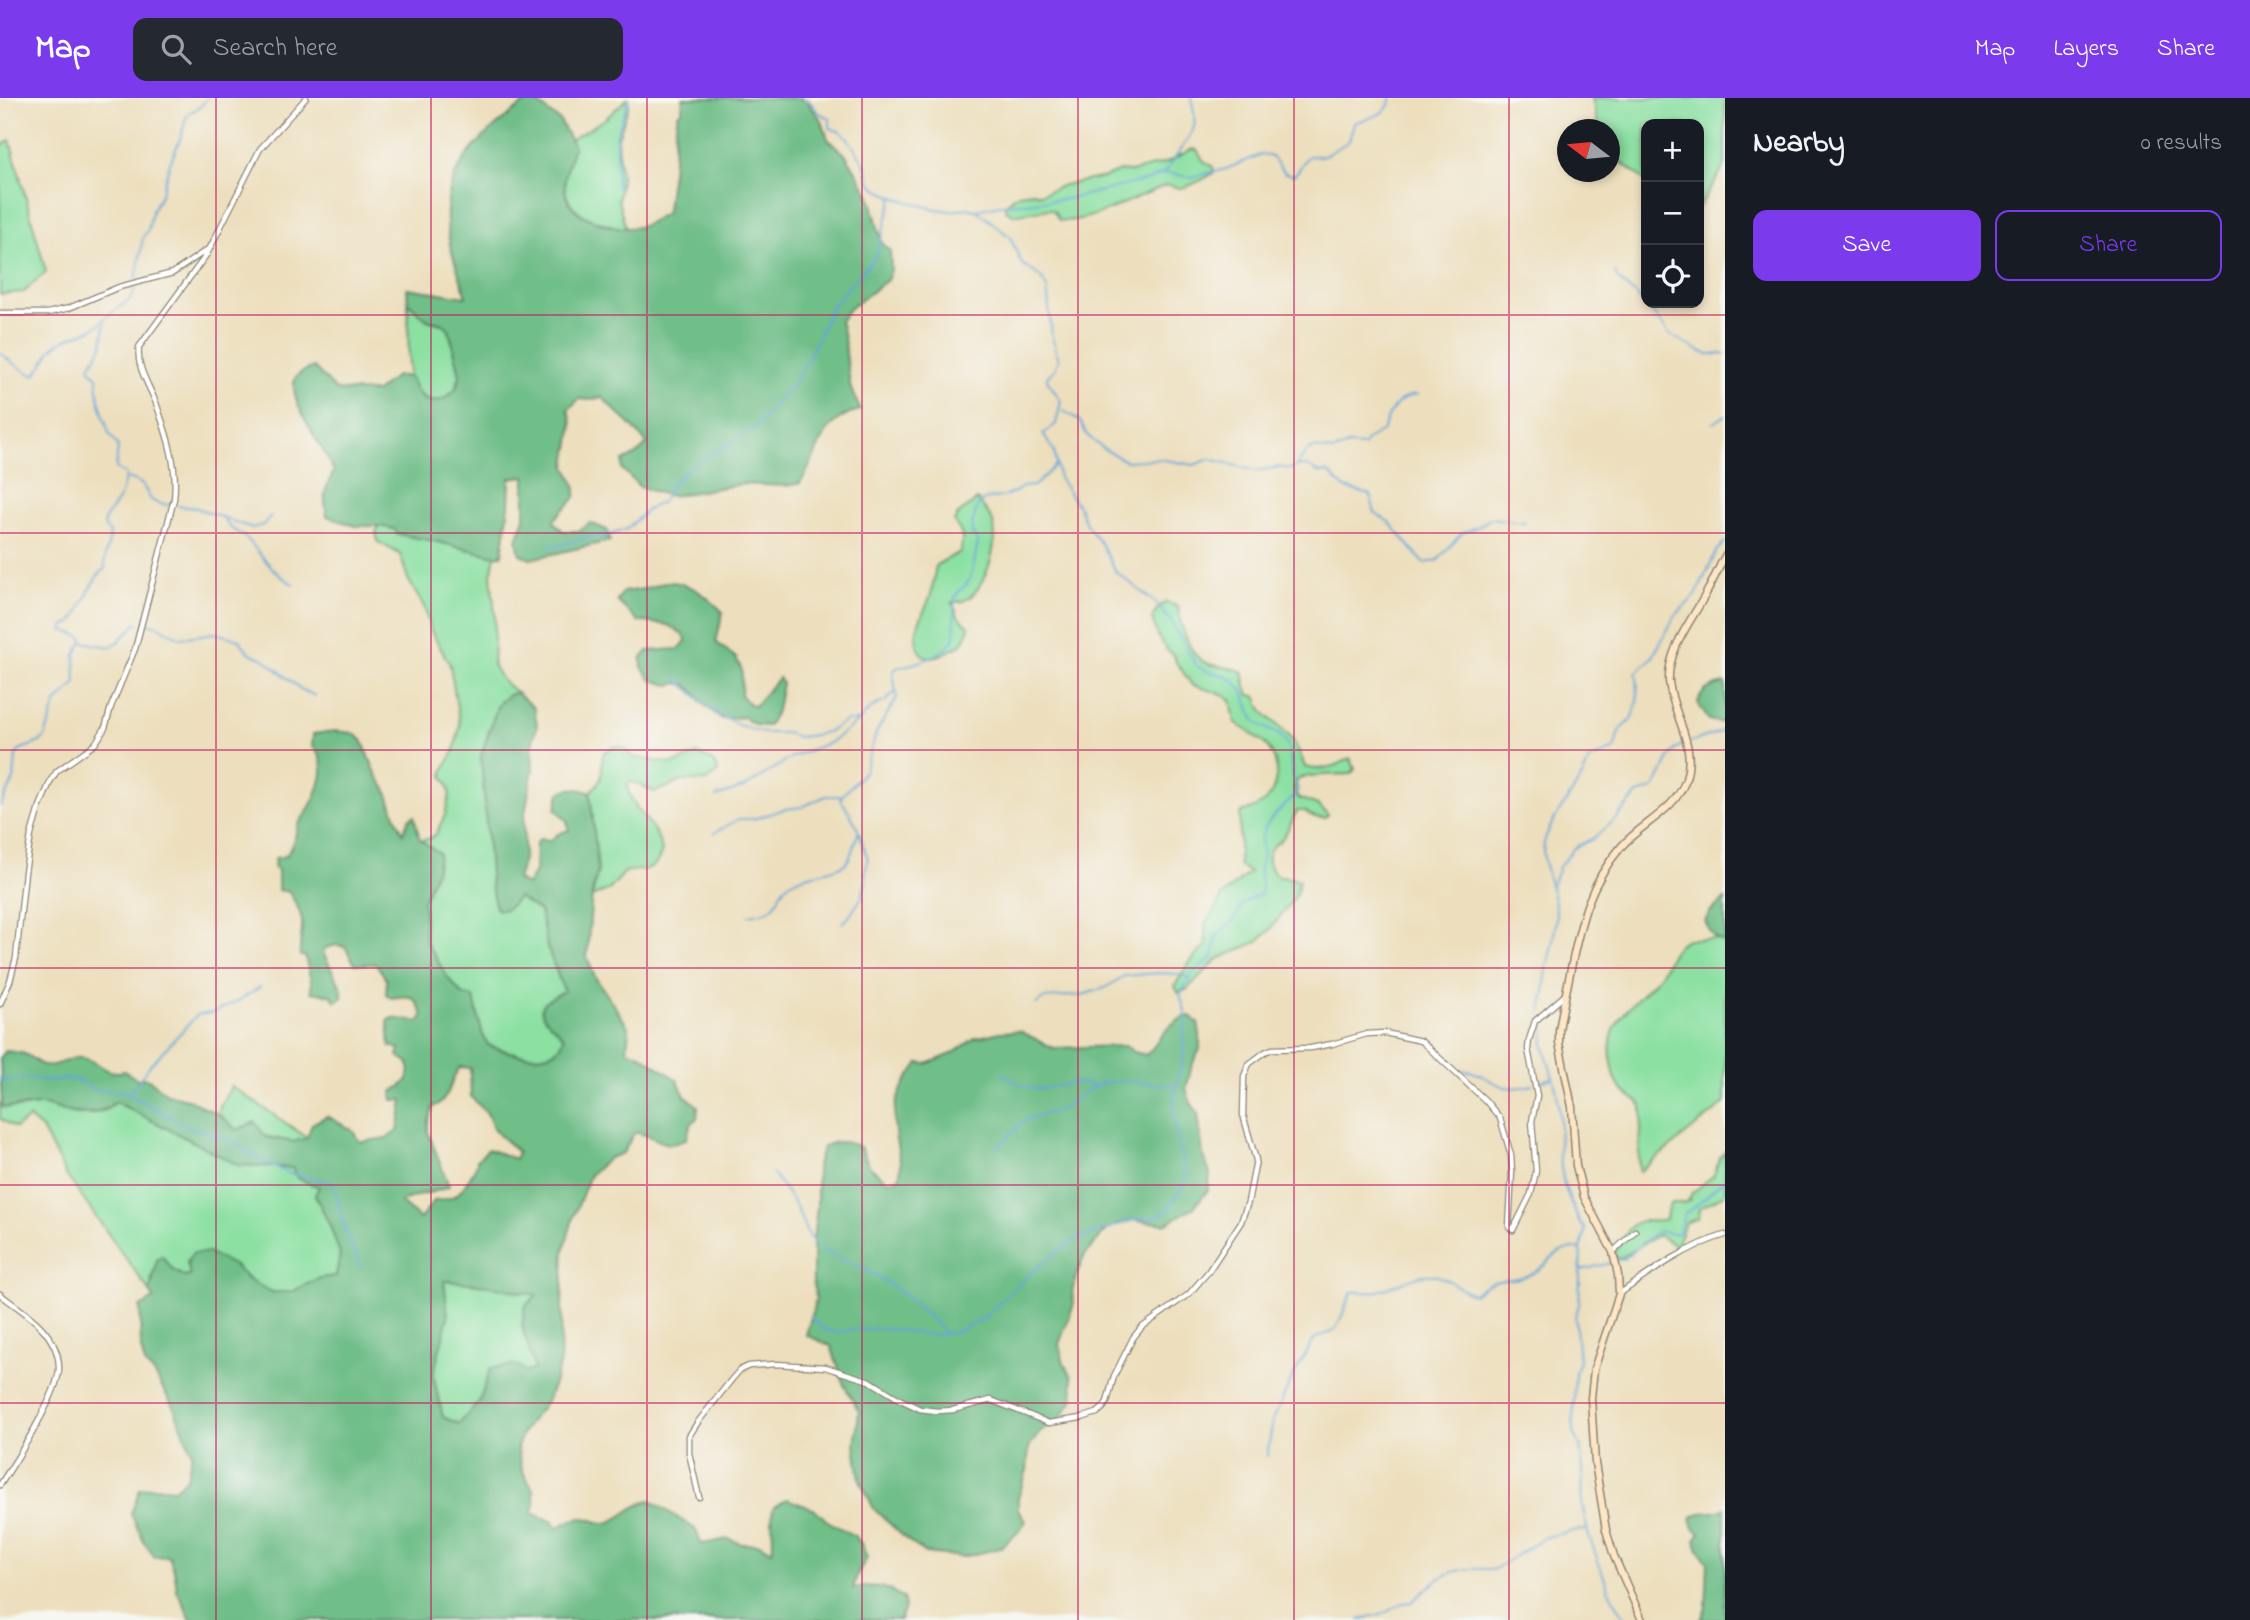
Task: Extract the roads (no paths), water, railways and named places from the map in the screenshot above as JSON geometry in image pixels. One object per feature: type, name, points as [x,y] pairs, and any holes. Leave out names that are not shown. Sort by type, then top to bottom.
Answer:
[{"type":"street","points":[[0,1004],[16,958],[25,872],[38,811],[57,771],[95,744],[104,728],[138,640],[174,499],[176,487],[172,456],[156,403],[140,364],[139,347],[164,316],[211,246],[260,149],[306,98]]},
{"type":"street","points":[[0,313],[48,313],[69,308],[120,287],[173,273],[211,246]]},
{"type":"street","points":[[1642,1620],[1618,1568],[1606,1530],[1592,1433],[1594,1369],[1619,1294],[1618,1275],[1613,1252],[1584,1197],[1576,1166],[1572,1107],[1559,1043],[1560,1018],[1582,917],[1595,885],[1622,846],[1668,807],[1686,779],[1688,745],[1672,693],[1670,667],[1679,643],[1725,556]]},
{"type":"street","points":[[699,1497],[689,1453],[690,1436],[732,1379],[740,1370],[749,1366],[764,1364],[825,1367],[870,1381],[920,1409],[953,1410],[991,1400],[1049,1423],[1097,1413],[1107,1402],[1114,1376],[1133,1338],[1147,1323],[1189,1294],[1208,1272],[1241,1222],[1256,1167],[1255,1153],[1243,1115],[1244,1076],[1249,1064],[1265,1052],[1311,1048],[1367,1034],[1385,1033],[1421,1041],[1485,1100],[1500,1118],[1511,1155],[1508,1227],[1513,1230],[1531,1194],[1536,1171],[1532,1121],[1537,1096],[1529,1040],[1535,1021],[1566,995]]},
{"type":"street","points":[[1613,1252],[1635,1231]]},
{"type":"street","points":[[1619,1294],[1673,1259],[1725,1235]]},
{"type":"street","points":[[0,1294],[40,1325],[52,1342],[59,1369],[56,1384],[40,1416],[0,1485]]},
{"type":"waterway","points":[[136,280],[143,237],[161,194],[185,120],[189,113],[200,107],[207,98]]},
{"type":"waterway","points":[[617,188],[616,136],[629,98]]},
{"type":"waterway","points":[[807,98],[819,113],[830,118],[830,128],[847,137],[865,164],[869,180],[877,189],[896,198],[935,209],[952,211],[967,208],[978,211],[1010,237],[1022,264],[1041,277],[1047,288],[1052,337],[1059,360],[1047,380],[1061,401],[1056,424],[1043,434],[1054,451],[1059,478],[1116,572],[1156,603],[1170,620],[1196,665],[1235,682],[1255,720],[1283,738],[1289,749],[1292,774],[1298,789],[1269,821],[1262,836],[1260,895],[1244,902],[1233,921],[1216,937],[1213,957],[1192,974],[1180,994],[1187,1019],[1183,1036],[1184,1054],[1174,1095],[1175,1127],[1185,1169],[1185,1182],[1166,1212],[1152,1218],[1135,1219],[1073,1241],[1041,1264],[982,1319],[956,1332],[934,1335],[879,1328],[836,1332],[825,1330],[811,1317]]},
{"type":"waterway","points":[[1165,172],[1193,131],[1191,98]]},
{"type":"waterway","points":[[976,210],[1000,205],[1068,199],[1148,180],[1165,173],[1191,177],[1226,169],[1262,154],[1272,157],[1285,173],[1294,175],[1309,156],[1324,156],[1349,141],[1354,123],[1382,113],[1391,98]]},
{"type":"waterway","points":[[548,546],[610,535],[627,529],[647,510],[663,501],[671,486],[686,470],[755,427],[794,383],[832,306],[876,256],[893,197]]},
{"type":"waterway","points":[[1615,273],[1650,309],[1669,334],[1699,351],[1725,354]]},
{"type":"waterway","points":[[0,353],[35,375],[53,348],[99,324],[129,300],[135,285]]},
{"type":"waterway","points":[[105,323],[102,346],[89,368],[97,377],[99,400],[109,433],[118,446],[116,468],[126,475],[125,478],[141,484],[153,501],[170,505]]},
{"type":"waterway","points":[[1297,465],[1308,450],[1314,448],[1335,451],[1348,445],[1364,446],[1367,440],[1383,431],[1391,412],[1399,402],[1417,395]]},
{"type":"waterway","points":[[1062,410],[1080,421],[1087,435],[1102,448],[1126,461],[1159,459],[1194,465],[1210,459],[1256,471],[1308,466],[1318,472],[1329,473],[1345,488],[1370,495],[1375,513],[1389,522],[1424,563],[1437,561],[1462,533],[1491,518],[1525,522]]},
{"type":"waterway","points":[[1713,423],[1725,415]]},
{"type":"waterway","points":[[841,797],[864,772],[877,731],[897,698],[893,674],[896,668],[937,655],[955,637],[955,598],[969,581],[978,542],[972,533],[977,508],[987,499],[1001,497],[1022,487],[1034,486],[1057,464]]},
{"type":"waterway","points":[[125,478],[121,495],[104,521],[105,528],[110,533],[105,568],[96,578],[73,622],[64,626],[63,630],[82,637],[83,642],[110,647],[137,623]]},
{"type":"waterway","points":[[178,506],[197,508],[251,528],[263,525],[271,516]]},
{"type":"waterway","points":[[224,519],[249,541],[274,570],[293,584]]},
{"type":"waterway","points":[[1542,1012],[1556,912],[1543,847],[1549,828],[1580,780],[1589,760],[1614,749],[1619,732],[1631,719],[1636,708],[1636,673],[1652,658],[1675,616],[1696,595],[1717,550],[1725,542]]},
{"type":"waterway","points":[[145,623],[159,626],[180,638],[214,633],[238,639],[250,653],[264,659],[302,690],[315,696]]},
{"type":"waterway","points":[[0,806],[14,780],[16,755],[21,749],[40,742],[45,737],[56,703],[76,683],[75,655],[82,643]]},
{"type":"waterway","points":[[678,680],[712,710],[738,725],[763,733],[786,733],[798,737],[816,735],[846,721],[858,721]]},
{"type":"waterway","points":[[716,797],[745,787],[792,757],[831,742],[872,707],[886,701],[895,692]]},
{"type":"waterway","points":[[1691,742],[1725,730]]},
{"type":"waterway","points":[[1552,886],[1559,867],[1574,848],[1594,838],[1617,818],[1637,794],[1653,789],[1672,754],[1683,744]]},
{"type":"waterway","points":[[714,833],[739,819],[753,819],[785,809],[802,807],[826,796],[840,796]]},
{"type":"waterway","points":[[840,798],[856,824],[868,859],[862,897],[842,923]]},
{"type":"waterway","points":[[748,915],[773,907],[781,892],[793,881],[845,864],[858,834]]},
{"type":"waterway","points":[[1036,1004],[1045,998],[1082,995],[1105,988],[1124,976],[1159,973],[1180,974],[1188,978]]},
{"type":"waterway","points":[[129,1093],[152,1063],[197,1015],[212,1013],[260,987]]},
{"type":"waterway","points":[[1544,1018],[1544,1046],[1557,1092],[1559,1154],[1564,1185],[1580,1224],[1585,1229],[1581,1249],[1579,1305],[1575,1317],[1579,1360],[1575,1373],[1573,1429],[1580,1445],[1583,1470],[1582,1504],[1588,1533],[1609,1591],[1626,1620]]},
{"type":"waterway","points":[[1462,1070],[1482,1075],[1501,1086],[1532,1085]]},
{"type":"waterway","points":[[1001,1073],[1037,1089],[1072,1083],[1093,1086]]},
{"type":"waterway","points":[[0,1081],[29,1078],[46,1081],[71,1079],[95,1090],[123,1091],[187,1126],[233,1141],[264,1163],[292,1174],[333,1182],[346,1233],[361,1267]]},
{"type":"waterway","points":[[1537,1083],[1552,1078]]},
{"type":"waterway","points":[[998,1147],[1028,1119],[1060,1110],[1103,1083],[1129,1081],[1174,1086]]},
{"type":"waterway","points":[[772,1173],[794,1203],[817,1246],[895,1288],[945,1333]]},
{"type":"waterway","points":[[1619,1260],[1657,1231],[1674,1234],[1678,1232],[1685,1213],[1725,1179]]},
{"type":"waterway","points":[[1267,1456],[1273,1420],[1292,1378],[1315,1338],[1332,1332],[1337,1327],[1352,1292],[1374,1292],[1418,1276],[1433,1275],[1445,1278],[1474,1294],[1496,1281],[1531,1274],[1565,1250],[1580,1249]]},
{"type":"waterway","points":[[1581,1270],[1611,1263]]},
{"type":"waterway","points":[[1359,1620],[1412,1602],[1437,1580],[1452,1572],[1495,1569],[1543,1538],[1586,1530]]}]
